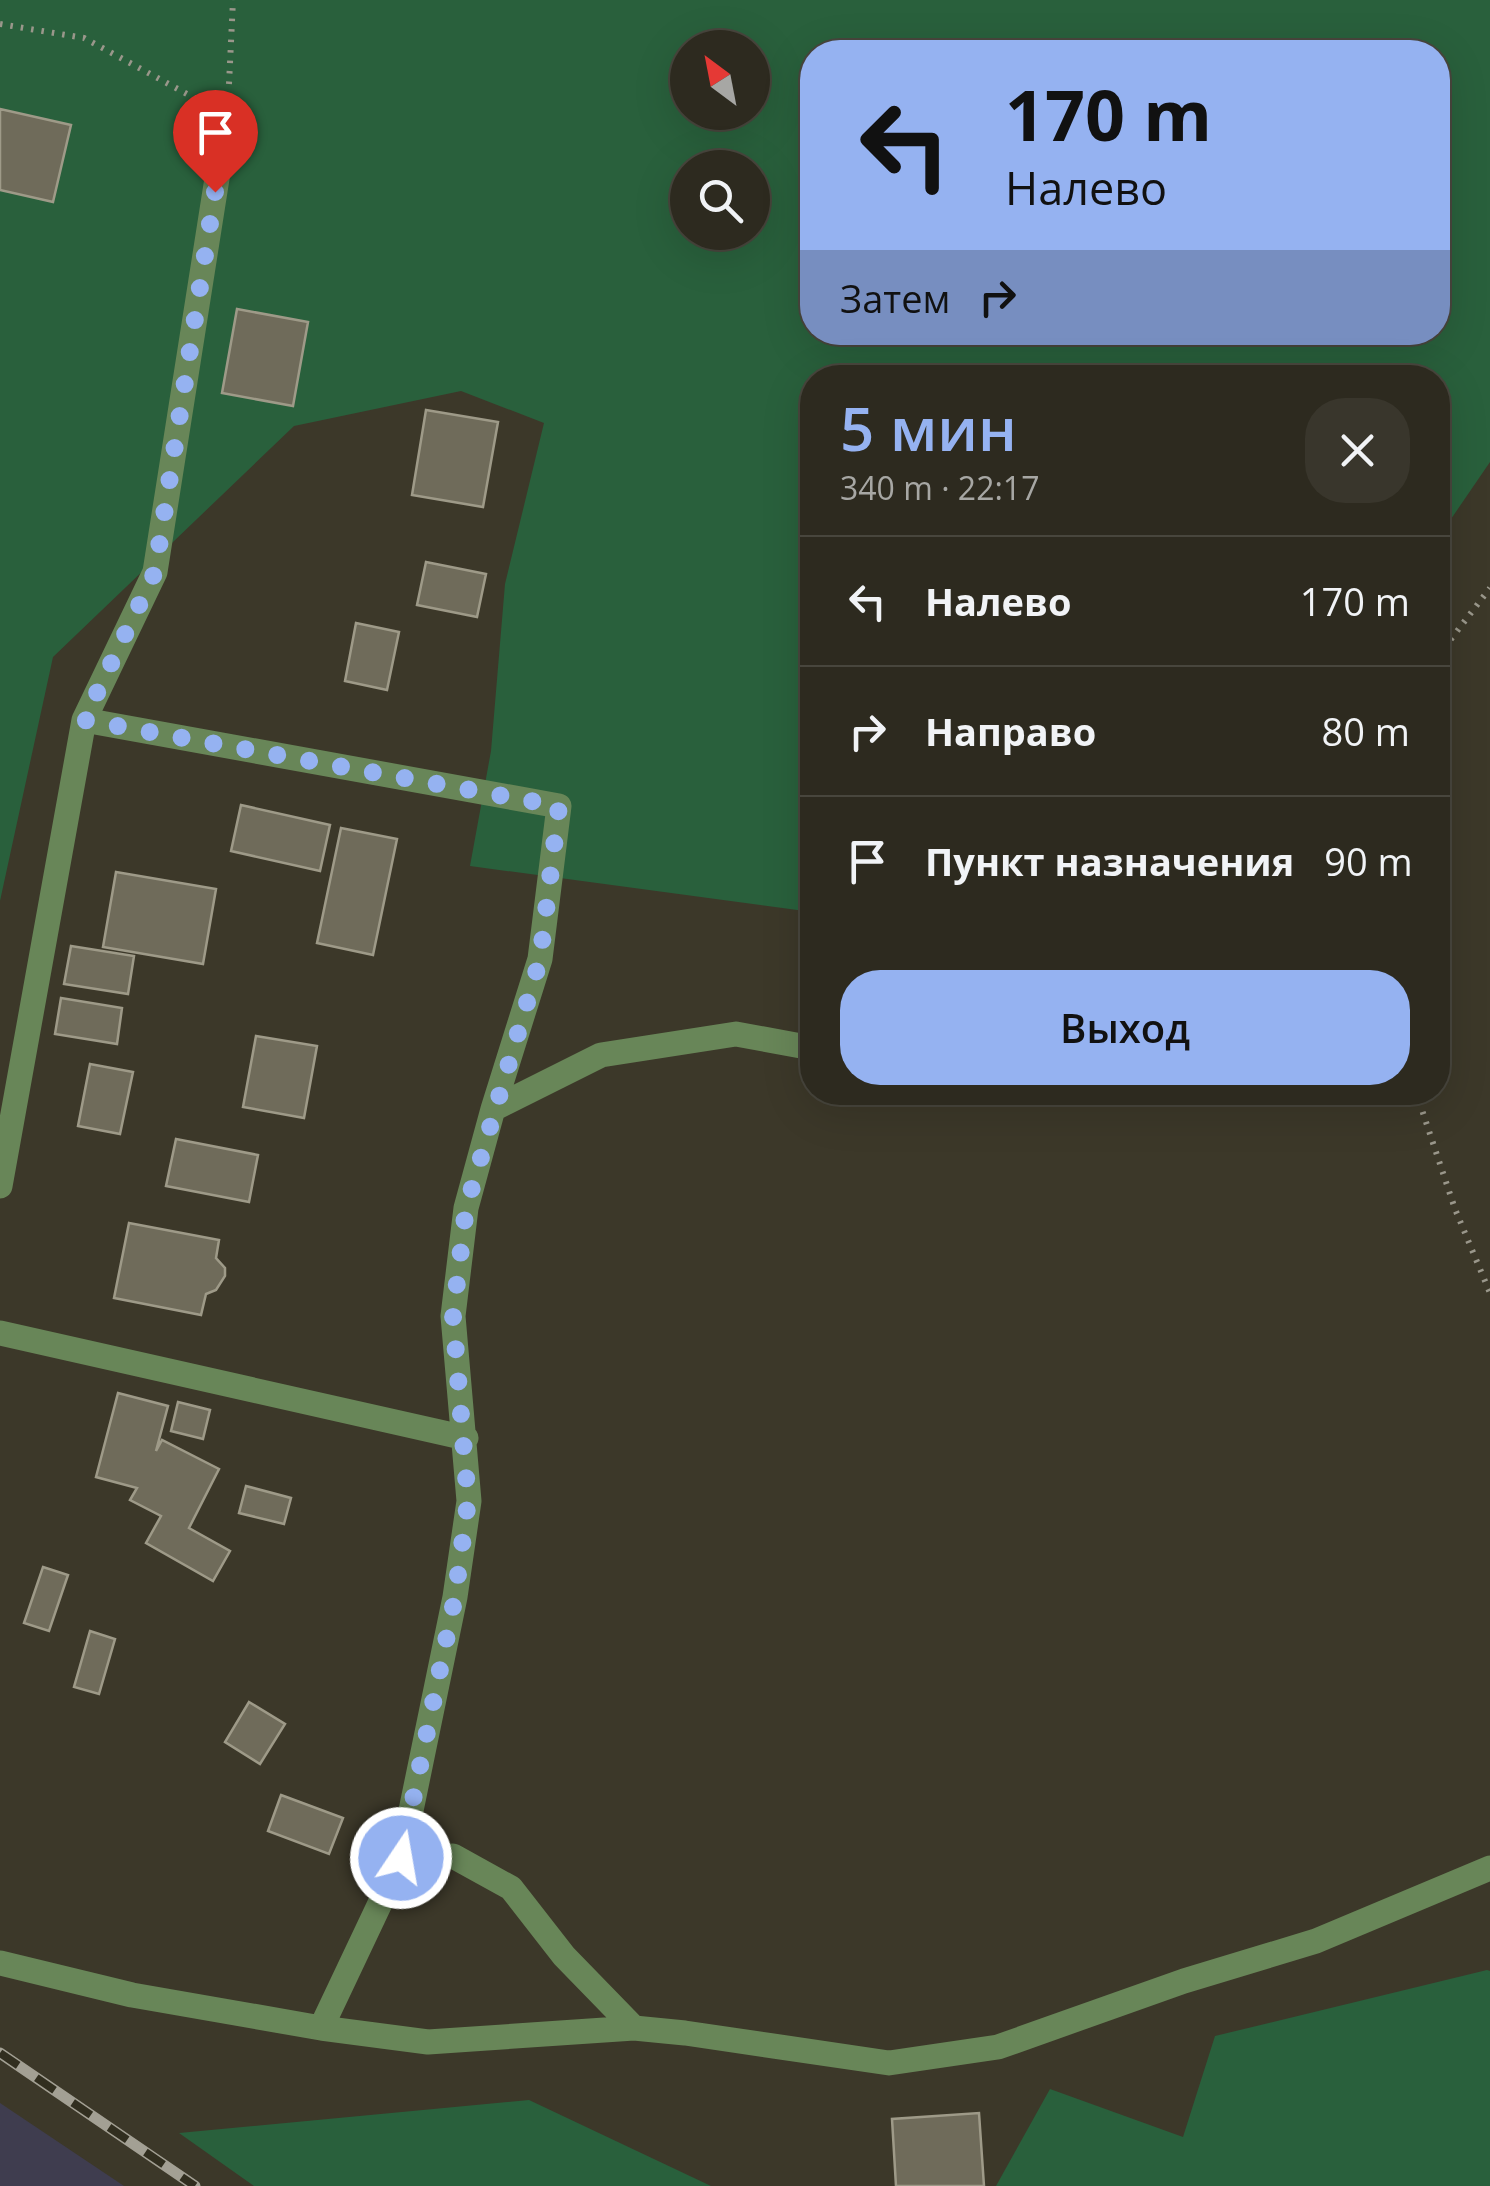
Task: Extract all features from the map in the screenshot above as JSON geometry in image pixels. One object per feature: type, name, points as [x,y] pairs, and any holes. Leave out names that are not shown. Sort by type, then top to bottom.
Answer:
[{"type":"lane","points":[[0,1186],[84,720],[155,572],[228,116]]},
{"type":"lane","points":[[84,720],[559,806],[540,959],[466,1208],[453,1316],[466,1438],[468,1501],[455,1597],[401,1858],[322,2028]]},
{"type":"lane","points":[[493,1109],[601,1055],[736,1034],[800,1046]]},
{"type":"lane","points":[[0,1333],[466,1438]]},
{"type":"lane","points":[[401,1858],[453,1856],[511,1888],[564,1956],[634,2028]]},
{"type":"lane","points":[[0,1963],[132,1995],[428,2042],[634,2028],[890,2063],[998,2046],[1184,1981],[1316,1941],[1490,1868]]},
{"type":"path","points":[[0,24],[84,38],[228,116],[233,0]]},
{"type":"path","points":[[1450,640],[1490,588]]},
{"type":"path","points":[[1420,1105],[1455,1209],[1490,1293]]},
{"type":"shaded area","points":[[0,2103],[124,2186],[0,2186]]},
{"type":"green space","points":[[0,0],[1490,0],[1490,462],[1450,520],[1450,365],[800,365],[800,910],[470,866],[491,751],[505,584],[544,423],[461,391],[294,426],[53,657],[0,901]]},
{"type":"green space","points":[[1487,1970],[1490,2186],[996,2186],[1050,2089],[1183,2137],[1215,2036]]},
{"type":"green space","points":[[529,2100],[711,2186],[254,2186],[179,2133]]},
{"type":"building","points":[[0,109],[71,125],[53,202],[0,190]]},
{"type":"building","points":[[237,309],[308,322],[293,406],[222,393]]},
{"type":"building","points":[[426,410],[498,422],[483,507],[412,495]]},
{"type":"building","points":[[426,562],[486,574],[477,617],[417,605]]},
{"type":"building","points":[[356,623],[399,632],[387,690],[345,681]]},
{"type":"building","points":[[241,805],[330,825],[320,871],[231,851]]},
{"type":"building","points":[[341,828],[397,839],[373,955],[317,943]]},
{"type":"building","points":[[116,872],[216,889],[203,964],[103,947]]},
{"type":"building","points":[[71,946],[134,956],[128,994],[64,984]]},
{"type":"building","points":[[61,998],[122,1008],[117,1044],[55,1034]]},
{"type":"building","points":[[256,1036],[317,1046],[304,1118],[243,1107]]},
{"type":"building","points":[[90,1064],[133,1072],[120,1134],[78,1126]]},
{"type":"building","points":[[176,1139],[258,1155],[249,1202],[166,1186]]},
{"type":"building","points":[[129,1223],[219,1240],[216,1258],[225,1268],[225,1276],[216,1290],[206,1294],[201,1315],[114,1298]]},
{"type":"building","points":[[118,1393],[168,1406],[156,1451],[162,1440],[219,1469],[189,1528],[230,1551],[213,1581],[146,1543],[161,1516],[130,1500],[137,1488],[96,1477]]},
{"type":"building","points":[[178,1402],[210,1410],[203,1439],[171,1431]]},
{"type":"building","points":[[246,1486],[291,1498],[284,1524],[239,1513]]},
{"type":"building","points":[[43,1567],[68,1575],[49,1631],[24,1623]]},
{"type":"building","points":[[90,1631],[115,1639],[99,1694],[74,1687]]},
{"type":"building","points":[[249,1702],[285,1724],[260,1764],[225,1742]]},
{"type":"building","points":[[281,1795],[343,1818],[329,1854],[268,1831]]},
{"type":"building","points":[[979,2113],[984,2186],[896,2186],[892,2119]]},
{"type":"railway","points":[[0,2053],[195,2186]]},
{"type":"route","points":[[215,192],[155,572],[84,720],[559,806],[540,959],[466,1208],[453,1316],[466,1438],[468,1501],[455,1597],[401,1858]]}]
